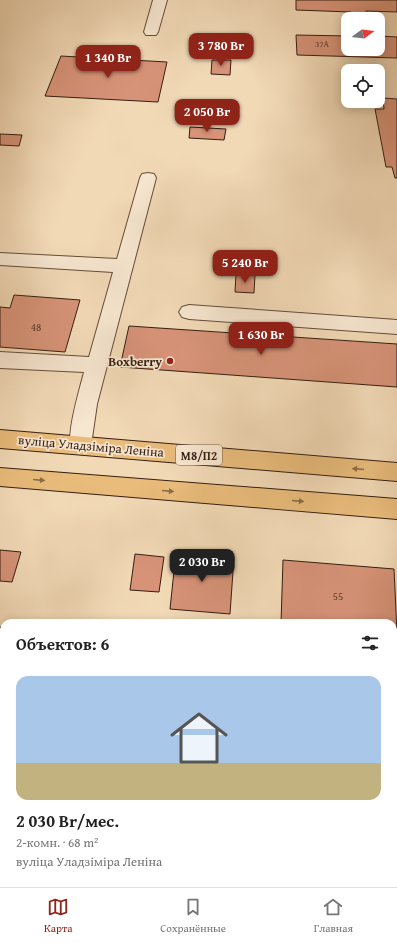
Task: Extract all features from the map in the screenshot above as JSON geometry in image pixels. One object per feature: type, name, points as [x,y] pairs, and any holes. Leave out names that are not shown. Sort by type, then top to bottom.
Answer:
[{"type":"main road","name":"вуліца Уладзіміра Леніна","points":[[0,439],[397,472]]},
{"type":"main road","points":[[0,477],[397,509]]},
{"type":"lane","points":[[151,32],[160,0]]},
{"type":"lane","points":[[80,445],[86,404],[148,178]]},
{"type":"lane","points":[[0,259],[124,266]]},
{"type":"lane","points":[[189,312],[397,327]]},
{"type":"lane","points":[[0,360],[97,365]]},
{"type":"building","points":[[296,0],[397,0],[397,12],[296,10]]},
{"type":"building","points":[[296,35],[341,36],[341,56],[385,56],[385,36],[397,37],[397,58],[297,55]]},
{"type":"building","points":[[61,56],[167,62],[158,102],[45,96]]},
{"type":"building","points":[[212,60],[231,60],[230,75],[211,74]]},
{"type":"building","points":[[385,98],[397,99],[397,178],[395,178],[392,167],[386,167],[375,109],[384,109]]},
{"type":"building","points":[[190,127],[226,129],[224,140],[189,138]]},
{"type":"building","points":[[0,134],[22,135],[19,146],[0,145]]},
{"type":"building","points":[[236,274],[255,275],[254,293],[235,292]]},
{"type":"building","points":[[14,295],[80,300],[65,352],[0,347],[0,307],[10,308]]},
{"type":"building","points":[[129,326],[397,344],[397,387],[120,367]]},
{"type":"building","points":[[0,550],[21,552],[12,582],[0,581]]},
{"type":"building","points":[[176,552],[234,557],[230,614],[170,609]]},
{"type":"building","points":[[135,554],[164,557],[159,592],[130,590]]},
{"type":"building","points":[[283,560],[394,569],[396,619],[281,619]]},
{"type":"place","name":"Boxberry","points":[[170,361]]}]
